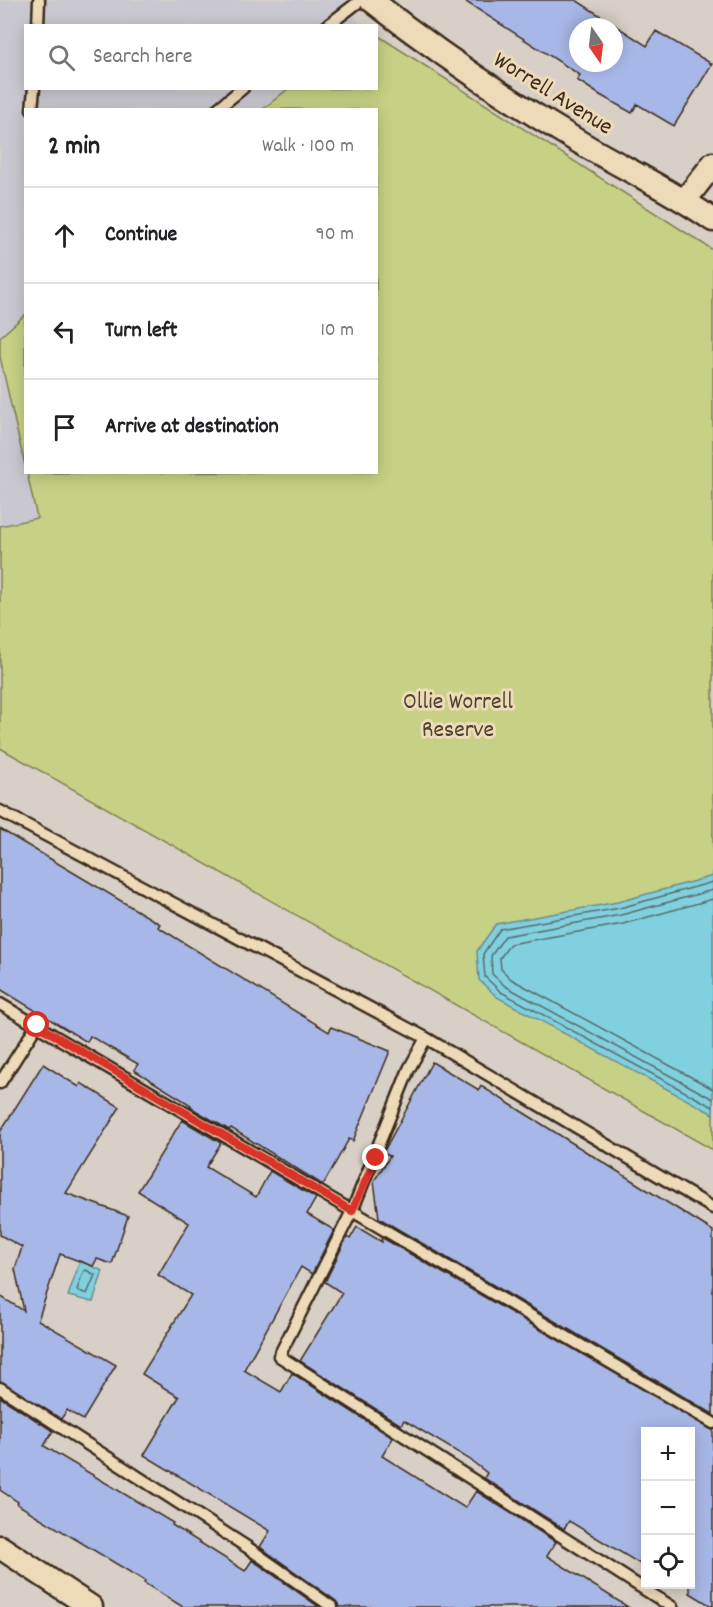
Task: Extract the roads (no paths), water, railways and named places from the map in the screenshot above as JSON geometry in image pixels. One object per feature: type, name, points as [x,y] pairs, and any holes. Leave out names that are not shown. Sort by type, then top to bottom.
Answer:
[{"type":"street","name":"Worrell Avenue","points":[[371,0],[499,91],[572,138],[685,200],[713,220]]},
{"type":"street","points":[[685,200],[713,164]]},
{"type":"street","points":[[0,1547],[91,1607]]},
{"type":"lane","points":[[38,24],[39,0]]},
{"type":"lane","points":[[330,24],[361,0]]},
{"type":"lane","points":[[32,108],[34,90]]},
{"type":"lane","points":[[218,108],[241,90]]},
{"type":"lane","points":[[0,811],[426,1038],[713,1208]]},
{"type":"lane","points":[[0,1004],[713,1423]]},
{"type":"lane","points":[[0,1083],[37,1025]]},
{"type":"lane","points":[[426,1038],[409,1069],[352,1211],[279,1356],[672,1607]]},
{"type":"lane","points":[[0,1388],[247,1546],[332,1607]]},
{"type":"water","points":[[713,876],[713,1114],[497,997],[479,980],[477,951],[496,924],[618,902]]},
{"type":"water","points":[[80,1261],[103,1271],[93,1302],[68,1296]]},
{"type":"park label","name":"Ollie Worrell Reserve","points":[[458,714]]}]
